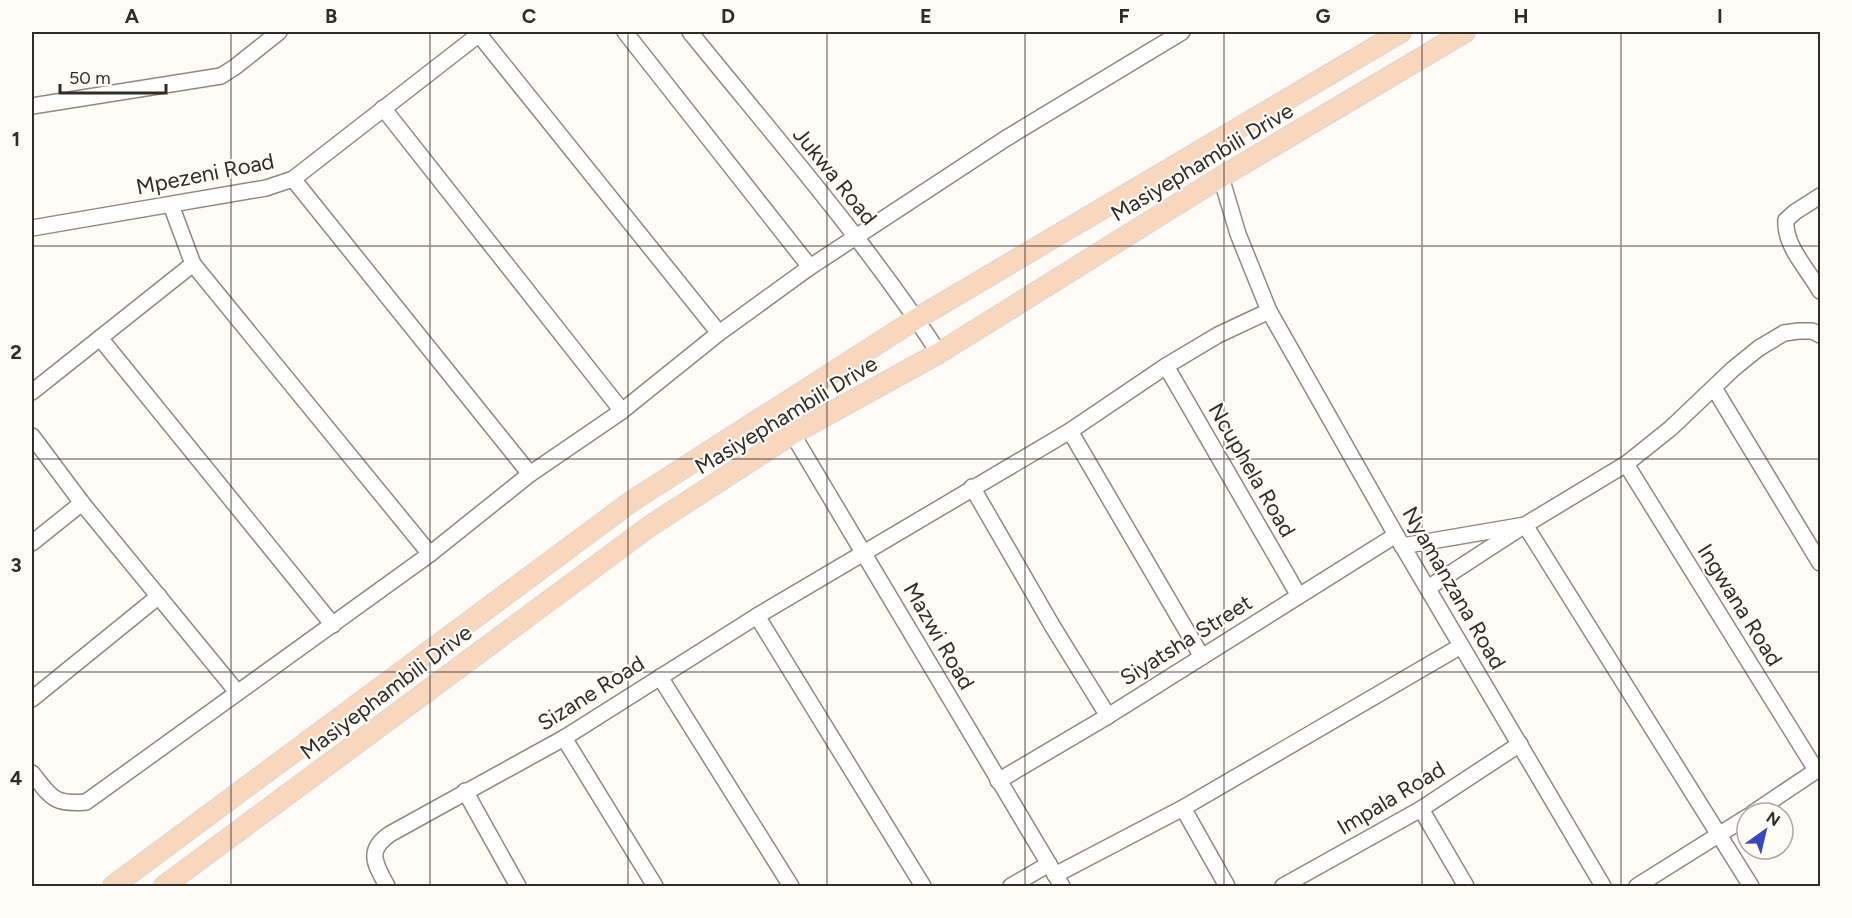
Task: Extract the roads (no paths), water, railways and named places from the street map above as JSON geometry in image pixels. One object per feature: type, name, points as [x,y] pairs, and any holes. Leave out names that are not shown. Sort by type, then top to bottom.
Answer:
[{"type":"main road","name":"Masiyephambili Drive","points":[[113,886],[632,501],[916,319],[1401,32]]},
{"type":"main road","name":"Masiyephambili Drive","points":[[164,886],[650,526],[792,434],[939,353],[1221,177],[1466,32]]},
{"type":"street","points":[[32,106],[221,76],[235,68],[279,32]]},
{"type":"street","points":[[479,32],[719,333]]},
{"type":"street","name":"Mpezeni Road","points":[[32,225],[266,188],[293,179],[479,32]]},
{"type":"street","points":[[626,32],[810,267]]},
{"type":"street","name":"Jukwa Road","points":[[690,32],[856,237],[939,353]]},
{"type":"street","points":[[32,773],[57,800],[67,804],[86,802],[430,554],[530,474],[622,411],[719,333],[810,267],[1005,140],[1179,32]]},
{"type":"street","points":[[383,108],[622,411]]},
{"type":"street","name":"Nyamanzana Road","points":[[1221,177],[1238,234],[1269,311],[1399,540],[1603,886]]},
{"type":"street","points":[[293,179],[530,474]]},
{"type":"street","points":[[1821,196],[1790,216],[1786,220],[1785,230],[1821,291]]},
{"type":"street","points":[[171,204],[193,264],[430,554]]},
{"type":"street","points":[[32,392],[193,264]]},
{"type":"street","name":"Sizane Road","points":[[387,886],[375,864],[374,853],[377,845],[390,834],[564,738],[757,616],[1070,431],[1166,366],[1218,336],[1269,311]]},
{"type":"street","points":[[1428,588],[1525,525],[1626,464],[1671,428],[1733,369],[1759,348],[1784,333],[1805,331],[1821,335]]},
{"type":"street","points":[[100,338],[333,625]]},
{"type":"street","name":"Ncuphela Road","points":[[1166,366],[1299,596]]},
{"type":"street","points":[[1713,388],[1821,563]]},
{"type":"street","name":"Mazwi Road","points":[[777,408],[1056,875]]},
{"type":"street","points":[[1070,431],[1202,657]]},
{"type":"street","points":[[32,436],[82,503],[237,692]]},
{"type":"street","name":"Ingwana Road","points":[[1626,464],[1819,769]]},
{"type":"street","points":[[972,487],[1053,627],[1108,716]]},
{"type":"street","points":[[32,543],[82,503]]},
{"type":"street","points":[[1399,540],[1525,525]]},
{"type":"street","points":[[1525,525],[1751,886]]},
{"type":"street","name":"Siyatsha Street","points":[[998,781],[1108,716],[1299,596],[1399,540]]},
{"type":"street","points":[[32,699],[159,596]]},
{"type":"street","points":[[757,616],[923,886]]},
{"type":"street","points":[[1011,886],[1056,875],[1183,808],[1461,646]]},
{"type":"street","points":[[660,677],[791,886]]},
{"type":"street","points":[[564,738],[655,886]]},
{"type":"street","name":"Impala Road","points":[[1283,886],[1421,809],[1520,744]]},
{"type":"street","points":[[1771,801],[1819,769]]},
{"type":"street","points":[[465,791],[518,886]]},
{"type":"street","points":[[1183,808],[1227,886]]},
{"type":"street","points":[[1421,809],[1466,886]]},
{"type":"street","points":[[1637,886],[1735,825]]}]
